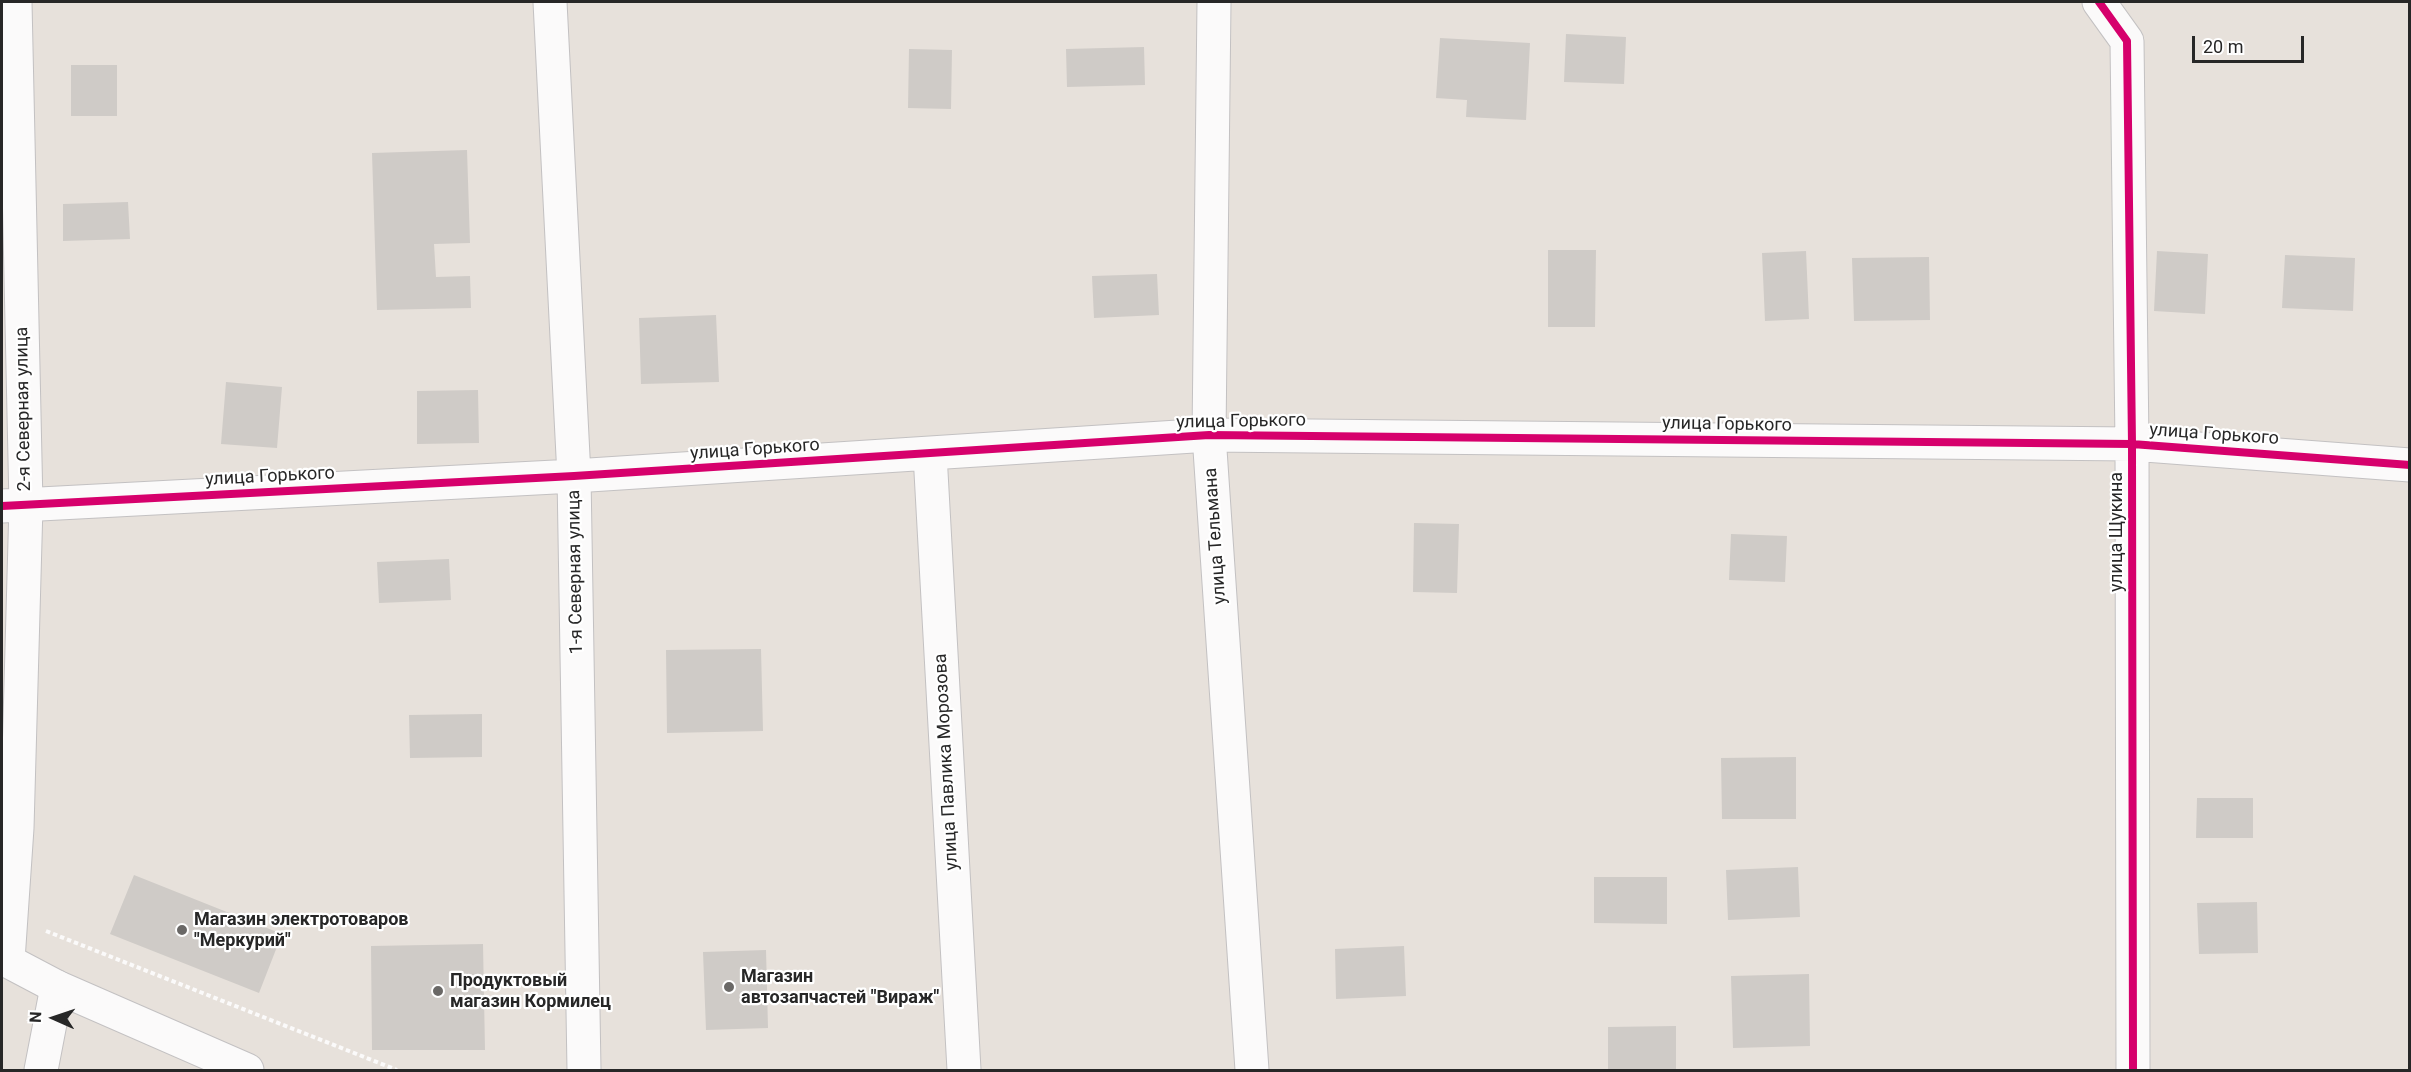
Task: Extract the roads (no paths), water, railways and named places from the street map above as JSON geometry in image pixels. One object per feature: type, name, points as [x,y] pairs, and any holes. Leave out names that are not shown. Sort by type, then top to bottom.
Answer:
[{"type":"street","name":"2-я Северная улица","points":[[5,959],[11,917],[17,816],[14,506],[15,2]]},
{"type":"street","name":"1-я Северная улица","points":[[550,2],[574,476],[584,1071]]},
{"type":"street","name":"улица Тельмана","points":[[1215,2],[1209,435],[1252,1071]]},
{"type":"street","name":"улица Щукина","points":[[2099,2],[2127,41],[2132,444],[2133,1071]]},
{"type":"street","name":"улица Горького","points":[[14,506],[574,476],[1209,435],[2132,444],[2409,465]]},
{"type":"street","name":"улица Павлика Морозова","points":[[930,454],[963,1071]]},
{"type":"street","points":[[5,959],[57,987],[247,1071]]},
{"type":"street","points":[[41,1071],[57,987]]},
{"type":"place","name":"Магазин электротоваров \"Меркурий\"","points":[[182,930]]},
{"type":"place","name":"Магазин автозапчастей \"Вираж\"","points":[[729,987]]},
{"type":"place","name":"Продуктовый магазин Кормилец","points":[[438,991]]}]
